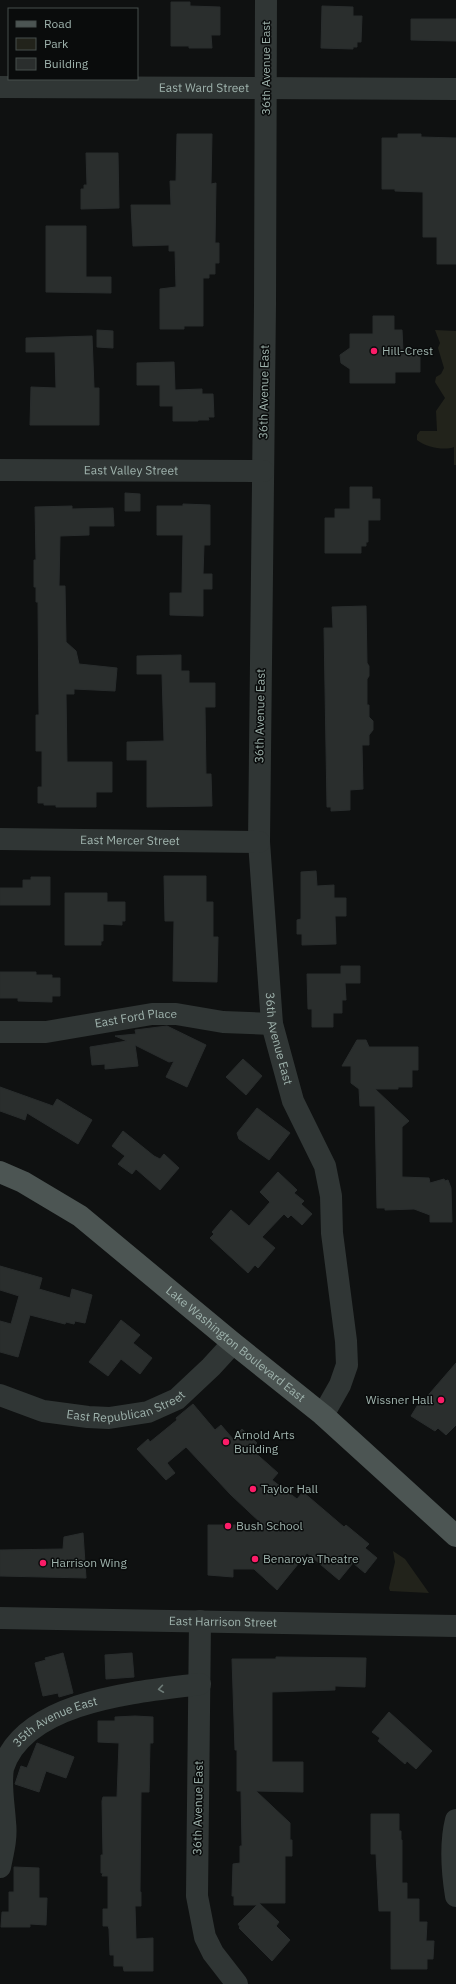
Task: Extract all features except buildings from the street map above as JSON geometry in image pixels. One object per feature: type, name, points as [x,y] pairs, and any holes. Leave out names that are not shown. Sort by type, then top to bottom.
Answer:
[{"type":"main road","name":"Lake Washington Boulevard East","points":[[0,1172],[23,1182],[80,1216],[232,1343],[323,1415],[456,1536]]},
{"type":"street","name":"36th Avenue East","points":[[266,0],[259,842],[272,1024],[293,1101],[325,1166],[331,1196],[332,1233],[346,1341],[347,1365],[340,1385],[323,1415]]},
{"type":"street","name":"East Ward Street","points":[[0,87],[456,90]]},
{"type":"street","name":"East Valley Street","points":[[0,470],[263,470]]},
{"type":"street","name":"East Mercer Street","points":[[0,839],[259,842]]},
{"type":"street","name":"East Ford Place","points":[[0,1032],[46,1032],[152,1014],[176,1014],[223,1022],[272,1024]]},
{"type":"street","name":"East Republican Street","points":[[0,1395],[43,1411],[88,1417],[109,1418],[148,1412],[177,1399],[211,1367],[232,1343]]},
{"type":"street","name":"East Harrison Street","points":[[0,1618],[200,1621],[453,1622]]},
{"type":"street","name":"36th Avenue East","points":[[200,1621],[197,1896],[205,1937],[213,1953],[237,1984]]},
{"type":"street","name":"35th Avenue East","points":[[0,1867],[5,1843],[5,1823],[0,1786],[2,1769],[10,1753],[23,1736],[44,1720],[72,1708],[140,1692],[200,1684]]},
{"type":"street","points":[[456,1820],[453,1832],[452,1862],[456,1896]]},
{"type":"green space","points":[[435,330],[456,331],[456,465],[454,465],[454,447],[446,449],[435,448],[425,445],[417,440],[417,435],[420,431],[437,431],[436,411],[445,398],[435,382],[436,377],[441,374],[444,368],[438,348],[440,343]]},
{"type":"green space","points":[[393,1551],[405,1559],[429,1593],[390,1591],[389,1588],[395,1562]]},
{"type":"place","name":"Hill-Crest","points":[[374,351]]},
{"type":"place","name":"Wissner Hall","points":[[441,1400]]},
{"type":"place","name":"Arnold Arts Building","points":[[226,1442]]},
{"type":"place","name":"Taylor Hall","points":[[253,1489]]},
{"type":"place","name":"Bush School","points":[[228,1526]]},
{"type":"place","name":"Benaroya Theatre","points":[[255,1559]]},
{"type":"place","name":"Harrison Wing","points":[[43,1563]]}]
